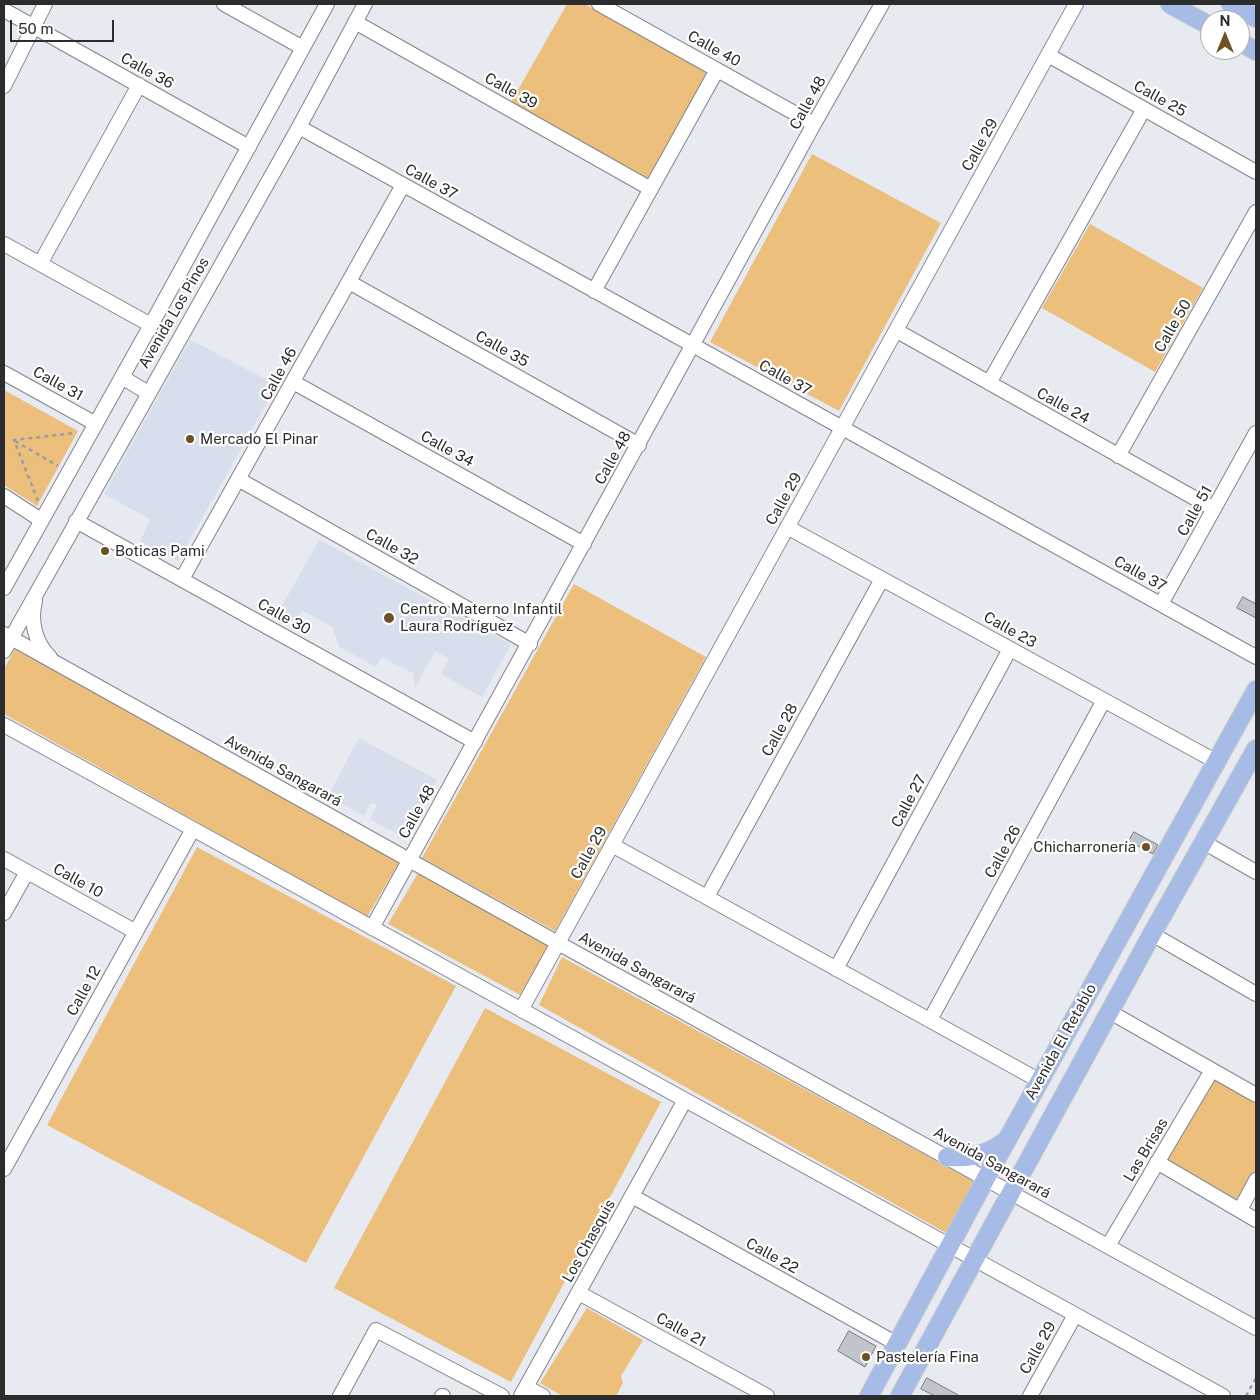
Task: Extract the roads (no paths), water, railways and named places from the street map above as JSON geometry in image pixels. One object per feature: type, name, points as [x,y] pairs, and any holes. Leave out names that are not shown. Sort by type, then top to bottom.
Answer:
[{"type":"main road","points":[[1170,4],[1200,20]]},
{"type":"main road","points":[[1231,4],[1256,18]]},
{"type":"main road","name":"Avenida El Retablo","points":[[869,1396],[949,1245],[1256,690]]},
{"type":"main road","name":"Avenida El Retablo","points":[[900,1396],[1152,934],[1205,843],[1256,749]]},
{"type":"main road","points":[[947,1157],[972,1157],[984,1154],[994,1150],[1008,1138]]},
{"type":"street","points":[[4,86],[45,4]]},
{"type":"street","points":[[224,4],[303,48]]},
{"type":"street","name":"Avenida Los Pinos","points":[[4,588],[41,513],[96,424],[328,4]]},
{"type":"street","name":"Avenida Los Pinos","points":[[4,651],[7,636],[39,587],[298,127],[365,4]]},
{"type":"street","name":"Calle 48","points":[[372,928],[694,346],[814,124],[882,4]]},
{"type":"street","name":"Calle 29","points":[[521,1010],[1076,4]]},
{"type":"street","name":"Calle 40","points":[[603,5],[814,124]]},
{"type":"street","name":"Calle 36","points":[[4,10],[249,146]]},
{"type":"street","name":"Calle 39","points":[[355,22],[651,189]]},
{"type":"street","name":"Calle 25","points":[[1048,55],[1256,172]]},
{"type":"street","points":[[594,290],[717,70]]},
{"type":"street","points":[[40,264],[138,85]]},
{"type":"street","points":[[989,383],[1144,109]]},
{"type":"street","name":"Calle 37","points":[[298,127],[1256,657]]},
{"type":"street","name":"Calle 46","points":[[182,580],[404,185]]},
{"type":"street","name":"Calle 50","points":[[1118,456],[1256,212]]},
{"type":"street","points":[[4,244],[151,325]]},
{"type":"street","name":"Calle 35","points":[[349,282],[639,445]]},
{"type":"street","name":"Calle 24","points":[[896,331],[1214,509]]},
{"type":"street","name":"Calle 31","points":[[4,373],[96,424]]},
{"type":"street","points":[[122,377],[148,393]]},
{"type":"street","name":"Calle 34","points":[[293,382],[584,544]]},
{"type":"street","name":"Calle 51","points":[[1161,604],[1256,433]]},
{"type":"street","name":"Calle 32","points":[[238,480],[530,644]]},
{"type":"street","points":[[4,496],[41,513]]},
{"type":"street","name":"Calle 30","points":[[76,521],[475,742]]},
{"type":"street","name":"Calle 23","points":[[787,527],[1217,762]]},
{"type":"street","name":"Calle 28","points":[[707,897],[882,579]]},
{"type":"street","points":[[39,587],[33,608],[34,628],[41,646],[62,667]]},
{"type":"street","name":"Avenida Sangarará","points":[[7,636],[558,943],[1256,1328]]},
{"type":"street","name":"Calle 27","points":[[836,968],[1010,649]]},
{"type":"street","name":"Calle 26","points":[[930,1020],[1104,700]]},
{"type":"street","points":[[4,725],[1224,1396]]},
{"type":"street","points":[[4,730],[26,737]]},
{"type":"street","name":"Calle 12","points":[[4,1169],[193,829]]},
{"type":"street","points":[[1205,843],[1256,872]]},
{"type":"street","points":[[612,845],[1040,1081]]},
{"type":"street","name":"Calle 10","points":[[4,859],[136,932]]},
{"type":"street","points":[[4,913],[27,872]]},
{"type":"street","points":[[1152,934],[1256,994]]},
{"type":"street","points":[[1110,1012],[1256,1095]]},
{"type":"street","name":"Las Brisas","points":[[1108,1246],[1212,1070]]},
{"type":"street","name":"Los Chasquis","points":[[523,1391],[685,1100]]},
{"type":"street","points":[[1157,1162],[1256,1220]]},
{"type":"street","points":[[1240,1210],[1256,1180]]},
{"type":"street","name":"Calle 22","points":[[632,1196],[897,1344]]},
{"type":"street","name":"Calle 21","points":[[579,1293],[767,1396]]},
{"type":"street","name":"Calle 29","points":[[1030,1396],[1075,1315]]},
{"type":"street","points":[[340,1396],[376,1330],[502,1396]]},
{"type":"street","points":[[523,1391],[543,1396]]},
{"type":"place","name":"Mercado El Pinar","points":[[190,439]]},
{"type":"place","name":"Boticas Pami","points":[[105,551]]},
{"type":"place","name":"Centro Materno Infantil Laura Rodríguez","points":[[389,618]]},
{"type":"place","name":"Chicharronería","points":[[1146,847]]},
{"type":"place","name":"Pastelería Fina","points":[[866,1357]]}]
